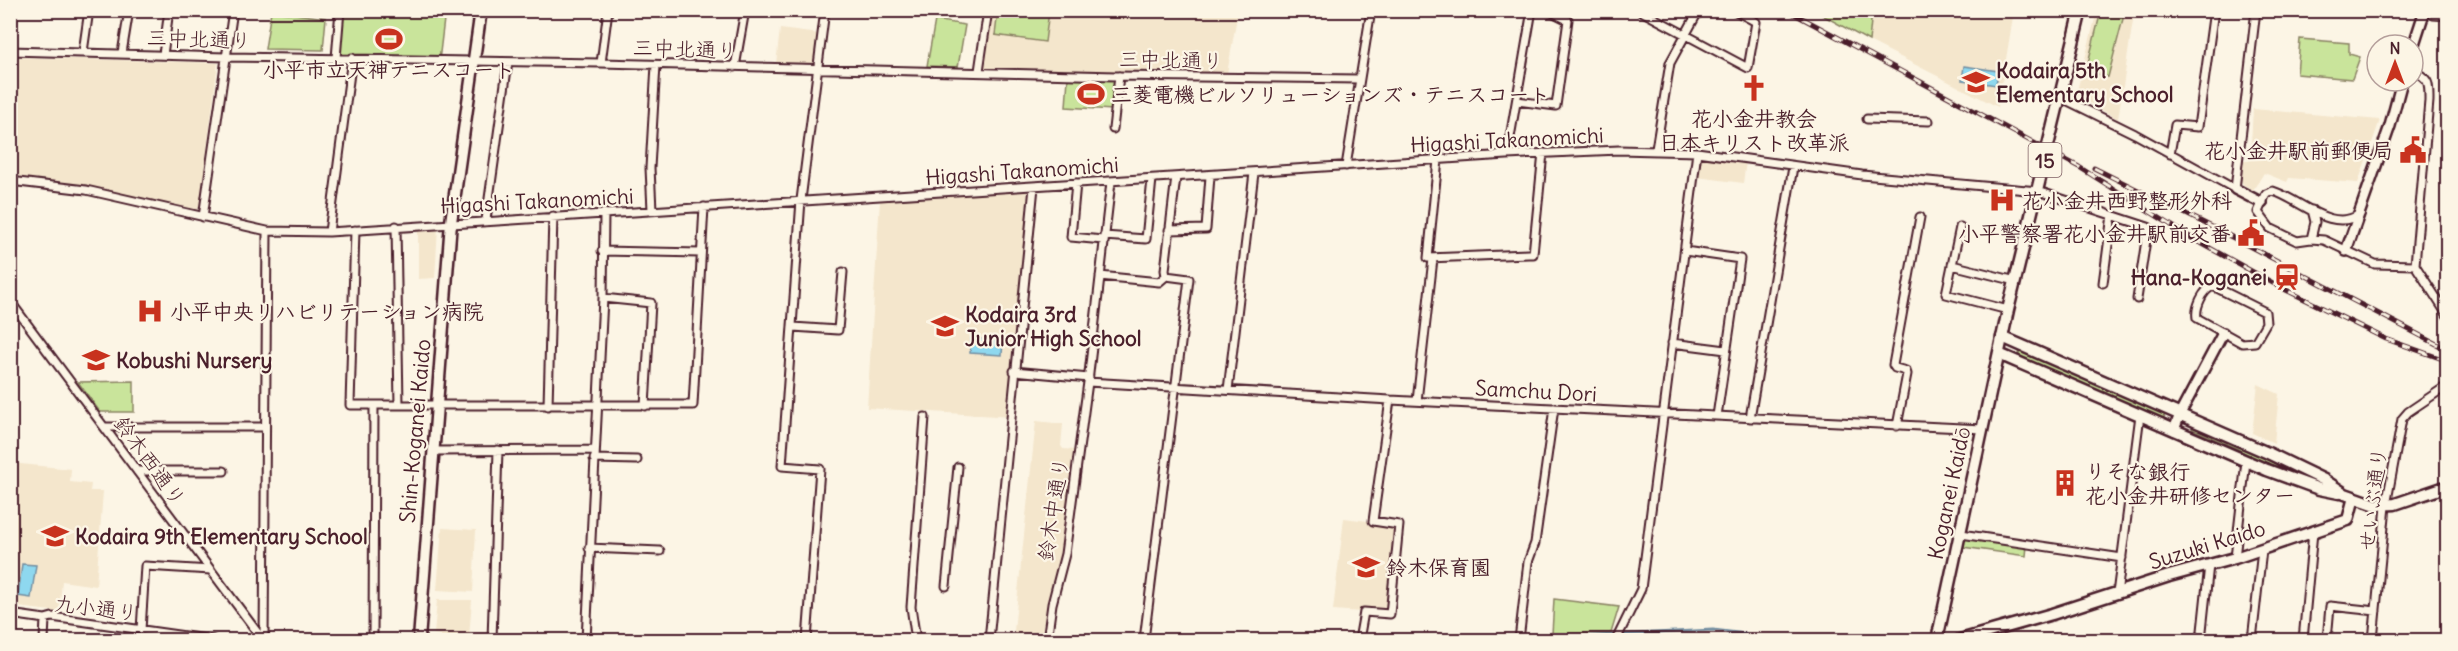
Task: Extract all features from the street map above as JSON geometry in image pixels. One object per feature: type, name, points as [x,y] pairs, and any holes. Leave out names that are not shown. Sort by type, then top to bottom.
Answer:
[{"type":"main road","name":"Shin-Koganei Kaido","points":[[419,640],[452,222],[481,10]]},
{"type":"main road","name":"15","points":[[1999,354],[2081,10]]},
{"type":"main road","points":[[2002,337],[2268,453],[2324,480],[2350,496]]},
{"type":"main road","points":[[1999,354],[2246,461],[2319,489],[2386,506],[2448,486]]},
{"type":"main road","name":"Koganei Kaidō","points":[[1937,640],[1999,354]]},
{"type":"main road","name":"Suzuki Kaido","points":[[1960,640],[2262,550],[2348,520],[2350,496]]},
{"type":"street","points":[[10,28],[12,10]]},
{"type":"street","points":[[83,52],[89,10]]},
{"type":"street","points":[[122,54],[129,10]]},
{"type":"street","points":[[163,55],[170,10]]},
{"type":"street","points":[[203,217],[233,10]]},
{"type":"street","points":[[336,58],[340,10]]},
{"type":"street","points":[[601,63],[608,10]]},
{"type":"street","points":[[735,67],[745,10]]},
{"type":"street","points":[[807,640],[820,470],[782,466],[801,200],[825,10]]},
{"type":"street","points":[[979,71],[988,10]]},
{"type":"street","points":[[1346,166],[1371,10]]},
{"type":"street","points":[[1507,155],[1532,10]]},
{"type":"street","points":[[1517,101],[1556,106],[1568,20],[1548,10]]},
{"type":"street","points":[[1639,10],[1748,68],[1756,22],[1734,10]]},
{"type":"street","points":[[1656,149],[1670,63],[1699,10]]},
{"type":"street","points":[[2170,154],[2175,125],[2198,127],[2214,10]]},
{"type":"street","points":[[2235,189],[2256,10]]},
{"type":"street","points":[[2420,33],[2429,13],[2448,16]]},
{"type":"street","name":"三中北通り","points":[[10,51],[979,71],[1119,76],[1359,79]]},
{"type":"street","points":[[329,232],[352,58]]},
{"type":"street","points":[[486,220],[508,62]]},
{"type":"street","points":[[652,210],[650,168],[656,65]]},
{"type":"street","points":[[1113,129],[1119,76]]},
{"type":"street","points":[[2425,76],[2429,82],[2429,101],[2415,265],[2448,316]]},
{"type":"street","points":[[2346,251],[2390,126],[2399,93]]},
{"type":"street","points":[[2060,97],[2262,203]]},
{"type":"street","points":[[1867,119],[1929,121]]},
{"type":"street","name":"Higashi Takanomichi","points":[[10,182],[86,190],[267,231],[329,232],[452,222],[1210,176],[1507,155],[1656,149],[1697,152],[1862,175],[2038,191],[2148,227],[2137,299]]},
{"type":"street","points":[[1616,640],[1641,589],[1697,152]]},
{"type":"street","points":[[1438,160],[1428,258],[1533,254],[1543,153]]},
{"type":"street","points":[[1750,418],[1793,167]]},
{"type":"street","points":[[1228,390],[1254,173]]},
{"type":"street","points":[[1169,230],[1206,229],[1210,176]]},
{"type":"street","points":[[1100,276],[1159,282],[1166,276],[1176,177]]},
{"type":"street","points":[[1076,183],[1071,237],[1146,239],[1152,179]]},
{"type":"street","name":"鈴木中通り","points":[[1047,640],[1052,604],[1065,554],[1089,380],[1111,182]]},
{"type":"street","points":[[989,640],[1034,187]]},
{"type":"street","points":[[2360,214],[2351,219],[2341,220],[2312,210],[2273,191],[2266,194],[2258,215],[2270,228],[2297,242],[2311,239],[2324,240],[2375,264],[2415,265]]},
{"type":"street","points":[[356,230],[350,405],[693,405],[704,207]]},
{"type":"street","points":[[2311,239],[2315,222],[2312,210]]},
{"type":"street","points":[[586,640],[603,297],[604,213]]},
{"type":"street","points":[[2103,283],[2112,215]]},
{"type":"street","points":[[548,406],[553,216]]},
{"type":"street","points":[[1897,426],[1907,374],[1906,371],[1895,368],[1893,365],[1920,217]]},
{"type":"street","points":[[396,226],[399,405]]},
{"type":"street","points":[[1960,226],[1946,294],[2008,310]]},
{"type":"street","points":[[263,640],[267,231]]},
{"type":"street","points":[[602,250],[701,253]]},
{"type":"street","points":[[1685,251],[1740,259],[1717,416]]},
{"type":"street","points":[[1417,401],[1433,259]]},
{"type":"street","points":[[1952,265],[2016,281]]},
{"type":"street","points":[[793,327],[838,330],[843,272]]},
{"type":"street","points":[[1144,640],[1189,279],[1166,276]]},
{"type":"street","points":[[2210,287],[2220,288],[2257,308],[2266,316],[2266,323],[2255,342],[2251,344],[2242,343],[2223,333],[2201,321],[2196,314],[2210,287]]},
{"type":"street","points":[[603,297],[651,303],[645,406]]},
{"type":"street","name":"鈴木西通り","points":[[10,301],[263,640]]},
{"type":"street","points":[[2174,430],[2180,414],[2223,333]]},
{"type":"street","points":[[1672,343],[1726,350]]},
{"type":"street","name":"Samchu Dori","points":[[1014,371],[1175,387],[1390,400],[1983,429]]},
{"type":"street","name":"せいぶ通り","points":[[2373,640],[2386,506],[2402,419],[2408,412],[2448,385]]},
{"type":"street","points":[[1359,640],[1364,612],[1390,614],[1399,525],[1373,521],[1390,400]]},
{"type":"street","points":[[373,640],[374,405]]},
{"type":"street","points":[[1519,640],[1528,562],[1535,543],[1554,408]]},
{"type":"street","points":[[2117,594],[2140,415]]},
{"type":"street","points":[[916,640],[911,607],[925,417]]},
{"type":"street","points":[[105,427],[265,427]]},
{"type":"street","points":[[492,640],[498,450]]},
{"type":"street","points":[[434,451],[594,450]]},
{"type":"street","points":[[594,459],[637,460]]},
{"type":"street","points":[[2235,558],[2246,461]]},
{"type":"street","points":[[946,586],[958,466]]},
{"type":"street","points":[[137,471],[224,471]]},
{"type":"street","points":[[2303,640],[2313,532]]},
{"type":"street","points":[[1960,534],[2122,558]]},
{"type":"street","points":[[589,548],[660,551]]},
{"type":"street","points":[[2252,640],[2262,550]]},
{"type":"street","points":[[2201,640],[2209,564]]},
{"type":"street","points":[[141,630],[145,566],[211,570]]},
{"type":"street","points":[[2326,640],[2330,606],[2376,612]]},
{"type":"street","name":"九小通り","points":[[10,614],[45,619],[52,617],[213,640]]},
{"type":"street","points":[[44,640],[45,619]]},
{"type":"shaded area","points":[[993,11],[1238,11],[1227,74],[981,71]]},
{"type":"shaded area","name":"Kodaira 5th Elementary School","points":[[1872,11],[2014,11],[1998,107],[1869,41]]},
{"type":"shaded area","points":[[2097,11],[2149,11],[2148,17],[2134,14],[2118,119],[2076,95]]},
{"type":"shaded area","points":[[780,29],[819,34],[814,64],[776,64]]},
{"type":"shaded area","points":[[11,57],[218,63],[200,204],[197,212],[117,193],[11,175]]},
{"type":"shaded area","points":[[2253,109],[2380,120],[2358,183],[2289,178],[2287,182],[2264,173],[2253,190],[2243,184],[2241,180],[2243,160],[2250,160]]},
{"type":"shaded area","points":[[1703,155],[1746,162],[1743,183],[1697,177],[1700,158]]},
{"type":"shaded area","name":"Kodaira 3rd Junior High School","points":[[1028,191],[1012,417],[867,408],[880,200]]},
{"type":"shaded area","points":[[438,227],[435,278],[418,279],[418,229]]},
{"type":"shaded area","points":[[2258,384],[2279,394],[2274,443],[2252,433]]},
{"type":"shaded area","points":[[1036,421],[1063,424],[1061,446],[1063,449],[1075,450],[1077,448],[1060,554],[1047,602],[1041,640],[1013,640]]},
{"type":"shaded area","name":"Kodaira 9th Elementary School","points":[[11,463],[71,469],[70,482],[91,484],[90,491],[103,491],[96,586],[62,581],[59,612],[11,606]]},
{"type":"shaded area","name":"鈴木保育園","points":[[1344,518],[1399,525],[1390,614],[1333,610]]},
{"type":"shaded area","points":[[442,528],[476,530],[473,592],[437,590]]},
{"type":"shaded area","points":[[437,600],[472,600],[469,637],[441,639],[441,635],[434,634]]},
{"type":"green space","points":[[271,11],[326,18],[323,50],[265,49]]},
{"type":"green space","name":"小平市立天神テニスコート","points":[[340,11],[445,11],[439,61],[336,58]]},
{"type":"green space","points":[[998,11],[1049,11],[1045,42],[995,35]]},
{"type":"green space","points":[[1815,11],[1872,11],[1869,41]]},
{"type":"green space","points":[[2101,11],[2125,11],[2108,77],[2086,71]]},
{"type":"green space","points":[[935,20],[965,25],[958,67],[927,66]]},
{"type":"green space","points":[[2300,39],[2349,43],[2349,54],[2360,57],[2352,79],[2297,74]]},
{"type":"green space","name":"三菱電機ビルソリューションズ・テニスコート","points":[[1068,78],[1116,80],[1113,110],[1066,107]]},
{"type":"green space","points":[[2020,351],[2165,414],[2163,420],[2018,357]]},
{"type":"green space","points":[[134,381],[134,412],[100,412],[78,382]]},
{"type":"green space","points":[[2194,425],[2319,482],[2317,484],[2267,466],[2236,448],[2192,429]]},
{"type":"green space","points":[[1965,536],[2027,546],[2026,556],[1963,547]]},
{"type":"green space","points":[[1554,599],[1619,607],[1611,633],[1552,634]]},
{"type":"water","points":[[1964,66],[1998,71],[1996,85],[1962,80]]},
{"type":"water","points":[[971,338],[1003,340],[1002,355],[970,353]]},
{"type":"water","points":[[22,564],[36,565],[31,598],[18,596]]},
{"type":"waterway","points":[[1519,640],[1713,630],[1746,634]]},
{"type":"waterway","points":[[1419,640],[1447,640]]},
{"type":"railway","points":[[1787,10],[2079,167],[2190,237],[2282,288],[2386,339],[2448,361]]},
{"type":"railway","points":[[2094,168],[2448,350]]},
{"type":"place","name":"小平市立天神テニスコート","points":[[389,39]]},
{"type":"place","name":"Kodaira 5th Elementary School","points":[[1976,82]]},
{"type":"place","name":"花小金井教会 日本キリスト改革派","points":[[1754,88]]},
{"type":"place","name":"三菱電機ビルソリューションズ・テニスコート","points":[[1091,94]]},
{"type":"place","name":"花小金井駅前郵便局","points":[[2413,150]]},
{"type":"place","name":"花小金井西野整形外科","points":[[2002,200]]},
{"type":"place","name":"小平警察署花小金井駅前交番","points":[[2251,233]]},
{"type":"place","name":"Hana-Koganei","points":[[2287,277]]},
{"type":"place","name":"小平中央リハビリテーション病院","points":[[150,311]]},
{"type":"place","name":"Kodaira 3rd Junior High School","points":[[945,326]]},
{"type":"place","name":"Kobushi Nursery","points":[[96,360]]},
{"type":"place","name":"りそな銀行 花小金井研修センター","points":[[2065,483]]},
{"type":"place","name":"Kodaira 9th Elementary School","points":[[55,536]]},
{"type":"place","name":"鈴木保育園","points":[[1366,567]]}]
